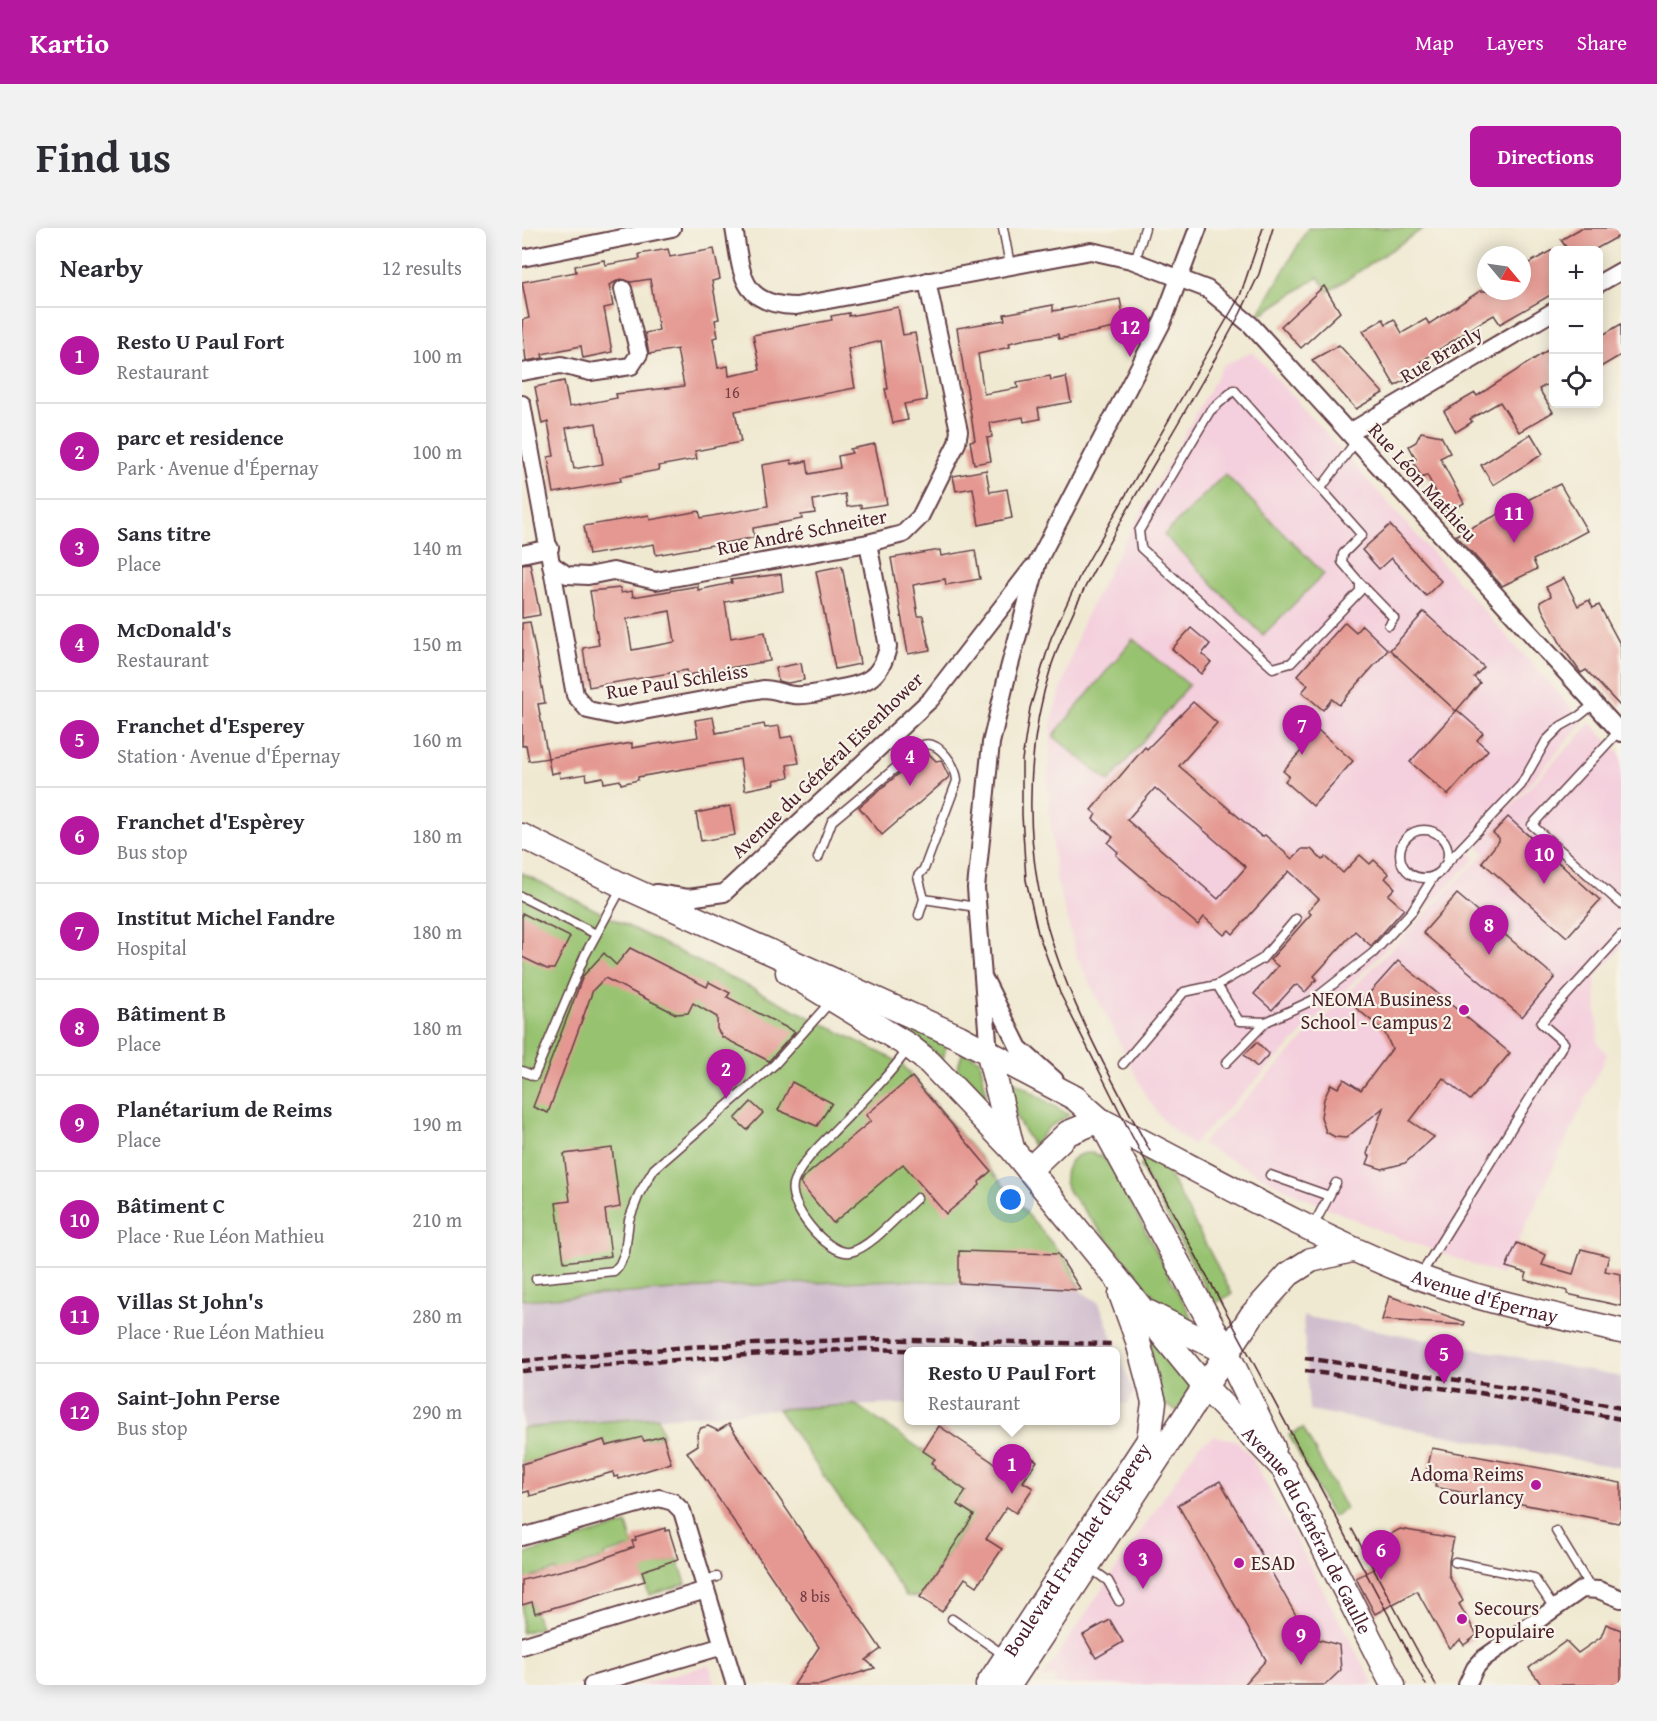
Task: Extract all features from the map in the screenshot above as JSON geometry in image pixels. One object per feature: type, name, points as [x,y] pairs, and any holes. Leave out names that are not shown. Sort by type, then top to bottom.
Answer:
[{"type":"main road","points":[[522,836],[626,887],[924,1020],[1075,1098],[1100,1120],[1227,1353],[1284,1469]]},
{"type":"main road","name":"Avenue du Général de Gaulle","points":[[709,924],[909,1046],[930,1063],[1012,1149],[1205,1387],[1284,1469],[1393,1685]]},
{"type":"main road","points":[[989,1054],[1012,1149]]},
{"type":"main road","points":[[1029,1170],[1068,1133],[1100,1120]]},
{"type":"main road","name":"Avenue d'Épernay","points":[[1100,1120],[1352,1250],[1420,1277],[1497,1302],[1621,1331]]},
{"type":"main road","name":"Boulevard Franchet d'Esperey","points":[[1009,1685],[1252,1315],[1289,1274],[1311,1260],[1352,1250]]},
{"type":"main road","name":"Boulevard Franchet d'Esperey","points":[[988,1685],[1149,1440],[1154,1409],[1137,1338],[1113,1274]]},
{"type":"main road","points":[[1141,1309],[1227,1353]]},
{"type":"street","points":[[522,258],[630,232],[672,228]]},
{"type":"street","name":"Rue Léon Mathieu","points":[[734,228],[743,278],[749,290],[758,299],[775,305],[796,306],[1091,251],[1135,261],[1207,289],[1240,314],[1354,436],[1620,732]]},
{"type":"street","name":"Avenue du Général Eisenhower","points":[[626,887],[688,898],[724,893],[931,699],[1038,561],[1137,375],[1163,321],[1198,228]]},
{"type":"street","points":[[1603,282],[1621,271]]},
{"type":"street","name":"Rue André Schneiter","points":[[550,556],[567,575],[588,576],[614,571],[656,581],[868,543],[903,534],[920,517],[957,443],[959,431],[927,281]]},
{"type":"street","points":[[522,372],[561,365],[590,372],[631,366],[639,354],[623,289]]},
{"type":"street","name":"Rue Branly","points":[[1354,436],[1549,314]]},
{"type":"street","name":"Rue Paul Schleiss","points":[[522,404],[575,695],[588,710],[616,716],[763,689],[807,695],[863,684],[884,664],[888,647],[868,543]]},
{"type":"street","points":[[522,554],[550,556]]},
{"type":"street","name":"Avenue du Général Eisenhower","points":[[989,1054],[976,888],[991,743],[1038,561]]},
{"type":"street","name":"Avenue du Général Eisenhower","points":[[981,971],[1019,1048],[1075,1098]]},
{"type":"street","points":[[522,1537],[659,1498],[666,1498],[682,1511],[708,1582],[735,1685]]},
{"type":"street","points":[[522,1646],[708,1582]]},
{"type":"street","points":[[1468,1682],[1484,1658],[1582,1589],[1621,1599]]},
{"type":"street","points":[[592,1685],[723,1646]]},
{"type":"lane","points":[[1003,228],[1010,265]]},
{"type":"lane","points":[[1135,261],[1145,228]]},
{"type":"lane","points":[[1360,583],[1360,591],[1291,663],[1273,668],[1141,548],[1139,531],[1210,411],[1234,390],[1362,535],[1343,554],[1342,562],[1394,618],[1389,626]]},
{"type":"lane","points":[[1321,488],[1354,436]]},
{"type":"lane","points":[[1226,1063],[1266,1022],[1313,1000],[1373,953],[1412,911],[1434,876],[1521,786],[1546,741],[1561,726],[1594,704]]},
{"type":"lane","points":[[1620,732],[1532,825],[1621,904]]},
{"type":"lane","points":[[818,858],[832,821],[923,745],[934,745],[940,749],[954,770],[957,781],[924,868],[918,876],[924,899],[919,915]]},
{"type":"lane","points":[[1434,876],[1418,877],[1405,869],[1400,854],[1401,846],[1410,834],[1425,830],[1440,836],[1448,849],[1443,867]]},
{"type":"lane","points":[[522,1071],[534,1076],[597,934],[626,887]]},
{"type":"lane","points":[[522,897],[597,934]]},
{"type":"lane","points":[[924,899],[976,907]]},
{"type":"lane","points":[[1123,1064],[1184,992],[1217,986],[1262,959],[1296,920]]},
{"type":"lane","points":[[1420,1277],[1564,1043],[1541,1023],[1621,935]]},
{"type":"lane","points":[[1217,986],[1239,1021],[1266,1022]]},
{"type":"lane","points":[[536,1279],[614,1271],[621,1264],[625,1252],[629,1220],[639,1194],[654,1169],[775,1064],[832,999]]},
{"type":"lane","points":[[909,1046],[895,1067],[814,1152],[793,1182],[794,1201],[804,1220],[836,1250],[848,1253],[862,1248],[917,1198]]},
{"type":"lane","points":[[1270,1175],[1329,1196]]},
{"type":"lane","points":[[1311,1228],[1336,1183]]},
{"type":"lane","points":[[1556,1532],[1591,1590]]},
{"type":"lane","points":[[1455,1562],[1534,1578],[1554,1608]]},
{"type":"lane","name":"Boulevard Franchet d'Esperey","points":[[1088,1566],[1108,1581],[1119,1601]]},
{"type":"lane","points":[[952,1620],[1007,1657]]},
{"type":"shaded area","points":[[1253,352],[1584,722],[1482,837],[1591,723],[1621,755],[1621,948],[1595,977],[1598,1043],[1607,1054],[1502,1275],[1386,1233],[1292,1192],[1201,1144],[1484,854],[1476,844],[1469,851],[1476,858],[1192,1145],[1165,1123],[1147,1098],[1077,957],[1055,873],[1048,787],[1052,717],[1082,624],[1111,567],[1223,365]]},
{"type":"shaded area","points":[[899,1280],[1079,1290],[1099,1303],[1116,1347],[904,1347],[904,1404],[809,1407],[522,1428],[522,1300],[752,1285]]},
{"type":"shaded area","points":[[1303,1316],[1621,1377],[1621,1468],[1309,1410]]},
{"type":"shaded area","points":[[1120,1357],[1134,1393],[1128,1404],[1120,1403]]},
{"type":"shaded area","points":[[1214,1436],[1235,1440],[1250,1454],[1374,1685],[1056,1685],[1053,1675],[1041,1680],[1199,1445]]},
{"type":"shaded area","points":[[709,1665],[715,1685],[638,1685]]},
{"type":"green space","points":[[1308,228],[1424,228],[1328,292],[1318,277],[1257,317]]},
{"type":"green space","points":[[1225,474],[1324,574],[1263,635],[1164,535]]},
{"type":"green space","points":[[1133,639],[1189,685],[1109,782],[1053,736]]},
{"type":"green space","points":[[522,873],[901,1063],[1070,1265],[1080,1288],[899,1280],[752,1285],[522,1300]]},
{"type":"green space","points":[[870,1006],[947,1043],[943,1059],[928,1047],[869,1016]]},
{"type":"green space","points":[[963,1051],[980,1060],[986,1093],[983,1099],[956,1072]]},
{"type":"green space","points":[[1010,1079],[1069,1115],[1048,1128],[1033,1146],[1017,1119],[1007,1080]]},
{"type":"green space","points":[[1092,1153],[1103,1157],[1111,1166],[1195,1324],[1167,1312],[1069,1192],[1065,1178],[1068,1165],[1077,1156]]},
{"type":"green space","points":[[1145,1159],[1166,1169],[1232,1294],[1214,1304],[1140,1166]]},
{"type":"green space","points":[[1148,1335],[1191,1386],[1178,1411],[1161,1403]]},
{"type":"green space","points":[[856,1405],[935,1459],[932,1463],[935,1466],[934,1469],[966,1491],[958,1504],[980,1519],[966,1526],[920,1597],[906,1596],[778,1409]]},
{"type":"green space","points":[[658,1417],[663,1436],[643,1441],[642,1437],[606,1446],[604,1440],[522,1464],[522,1428]]},
{"type":"green space","points":[[1303,1428],[1346,1509],[1332,1517],[1289,1435]]},
{"type":"green space","points":[[627,1524],[635,1551],[630,1553],[628,1548],[604,1555],[605,1560],[598,1559],[557,1574],[556,1570],[532,1577],[533,1581],[527,1583],[522,1555]]},
{"type":"green space","points":[[678,1559],[686,1584],[649,1595],[641,1570]]},
{"type":"green space","points":[[532,1602],[540,1628],[522,1633],[522,1605]]},
{"type":"building","points":[[1581,228],[1621,228],[1621,235],[1601,246],[1565,246],[1561,240]]},
{"type":"building","points":[[668,249],[670,257],[714,249],[720,279],[712,281],[719,319],[715,320],[718,337],[713,338],[718,368],[728,366],[729,376],[760,370],[753,335],[832,320],[831,316],[849,313],[849,316],[898,307],[903,335],[915,333],[927,400],[904,404],[908,420],[893,423],[885,389],[888,389],[881,341],[848,349],[855,388],[735,411],[741,442],[695,451],[697,459],[658,466],[659,470],[620,477],[621,481],[554,493],[548,457],[554,456],[548,422],[542,424],[535,387],[564,381],[569,407],[617,398],[616,394],[684,386],[677,349],[649,354],[645,333],[659,330],[650,279],[631,282],[621,279],[609,285],[613,306],[604,308],[612,352],[583,358],[581,346],[542,354],[543,358],[526,361],[522,320],[529,318],[522,282],[576,272],[575,266],[604,260],[605,265],[640,259],[639,254]],"holes":[[[596,423],[603,464],[574,469],[566,428]]]},
{"type":"building","points":[[1549,252],[1549,296],[1500,324],[1494,315],[1480,323],[1420,362],[1424,370],[1395,386],[1363,331],[1383,319],[1386,324],[1394,319],[1402,333],[1426,319],[1429,324],[1477,293],[1477,300],[1531,300],[1531,262]]},
{"type":"building","points":[[1324,286],[1340,312],[1301,348],[1281,326]]},
{"type":"building","points":[[1120,299],[1125,326],[1059,339],[1058,334],[1026,339],[1009,343],[1010,347],[978,354],[984,394],[1018,388],[1017,382],[1050,376],[1051,380],[1066,377],[1071,402],[1038,408],[1040,419],[1024,422],[1023,417],[990,423],[992,437],[987,438],[991,461],[974,464],[970,441],[975,440],[957,328],[1005,320],[1004,314],[1053,305],[1053,311]]},
{"type":"building","points":[[1621,324],[1621,355],[1603,366],[1603,354],[1603,335]]},
{"type":"building","points":[[1339,345],[1383,393],[1356,409],[1312,360]]},
{"type":"building","points":[[1549,349],[1549,384],[1539,389],[1553,412],[1519,432],[1500,402],[1470,419],[1472,422],[1456,432],[1444,411],[1475,393],[1477,396]]},
{"type":"building","points":[[1421,432],[1441,436],[1450,453],[1440,458],[1464,503],[1447,513],[1427,475],[1422,478],[1413,461],[1416,459],[1409,446],[1416,442]]},
{"type":"building","points":[[1531,434],[1543,454],[1493,485],[1481,465]]},
{"type":"building","points":[[875,444],[887,504],[861,508],[861,505],[847,507],[845,494],[813,500],[815,513],[801,515],[802,519],[753,528],[754,537],[752,538],[656,555],[654,544],[589,555],[584,526],[649,515],[650,520],[699,511],[701,518],[768,506],[762,465],[791,460],[792,464],[807,461],[809,474],[840,468],[838,456],[852,453],[850,449]]},
{"type":"building","points":[[986,470],[990,492],[1007,489],[1012,518],[979,525],[973,488],[956,491],[953,476]]},
{"type":"building","points":[[1560,484],[1587,531],[1533,560],[1537,569],[1502,586],[1456,535]]},
{"type":"building","points":[[1390,525],[1441,581],[1426,596],[1391,558],[1379,569],[1362,550]]},
{"type":"building","points":[[940,550],[941,556],[975,550],[980,579],[946,585],[945,579],[913,585],[918,616],[923,616],[930,650],[908,654],[891,558]]},
{"type":"building","points":[[530,563],[540,615],[522,618],[522,564]]},
{"type":"building","points":[[842,566],[860,664],[835,669],[816,571]]},
{"type":"building","points":[[781,574],[783,591],[725,602],[731,638],[765,632],[770,661],[688,675],[687,670],[589,687],[583,648],[599,645],[590,591],[620,588],[621,593],[632,591],[633,597],[698,586],[698,590],[732,583],[731,580]],"holes":[[[670,611],[675,642],[632,650],[627,619]]]},
{"type":"building","points":[[1564,578],[1578,606],[1589,600],[1593,608],[1599,605],[1621,646],[1621,707],[1586,670],[1581,673],[1563,648],[1542,609],[1540,602],[1551,596],[1546,587]]},
{"type":"building","points":[[1424,612],[1484,667],[1474,677],[1480,683],[1456,711],[1390,650]]},
{"type":"building","points":[[530,622],[545,703],[538,704],[548,758],[529,761],[526,745],[522,746],[522,623]]},
{"type":"building","points":[[1345,622],[1356,632],[1362,625],[1388,650],[1339,705],[1332,699],[1323,710],[1302,692],[1308,685],[1297,676]]},
{"type":"building","points":[[1191,628],[1210,644],[1202,654],[1211,662],[1201,674],[1172,649]]},
{"type":"building","points":[[801,663],[804,680],[788,683],[778,681],[776,668]]},
{"type":"building","points":[[1193,702],[1217,723],[1179,766],[1262,837],[1265,835],[1292,859],[1302,849],[1311,849],[1322,860],[1326,857],[1343,873],[1360,855],[1370,864],[1374,860],[1389,874],[1385,878],[1395,888],[1388,895],[1404,909],[1371,946],[1355,931],[1314,976],[1317,979],[1305,992],[1298,985],[1294,986],[1272,1010],[1254,994],[1278,966],[1270,960],[1311,914],[1308,911],[1319,899],[1289,871],[1233,934],[1229,930],[1224,935],[1204,917],[1198,925],[1116,855],[1118,852],[1108,843],[1113,837],[1093,819],[1096,814],[1091,810],[1145,747],[1147,749]],"holes":[[[1155,788],[1246,867],[1218,899],[1127,820]]]},
{"type":"building","points":[[1457,710],[1483,733],[1477,740],[1488,750],[1448,795],[1410,762]]},
{"type":"building","points":[[713,717],[716,733],[764,724],[765,728],[779,726],[781,738],[793,736],[799,763],[787,765],[789,777],[774,780],[775,784],[745,790],[740,759],[638,777],[638,780],[621,784],[620,780],[604,783],[603,777],[587,780],[586,774],[560,778],[559,772],[551,774],[548,758],[632,743],[632,748],[698,737],[695,720]]},
{"type":"building","points":[[1319,731],[1353,761],[1313,806],[1285,781],[1289,776],[1283,771]]},
{"type":"building","points":[[926,751],[936,761],[941,760],[949,777],[882,835],[859,807]]},
{"type":"building","points":[[730,806],[735,835],[701,841],[696,813]]},
{"type":"building","points":[[1508,817],[1600,900],[1567,937],[1482,862],[1499,841],[1493,833]]},
{"type":"building","points":[[1457,894],[1555,977],[1522,1017],[1423,933]]},
{"type":"building","points":[[522,913],[570,937],[554,969],[547,969],[522,957]]},
{"type":"building","points":[[630,948],[707,987],[709,982],[730,993],[727,997],[795,1032],[769,1061],[722,1037],[717,1029],[717,1017],[693,1003],[688,1013],[676,1014],[605,978],[593,990],[548,1113],[533,1107],[583,976],[604,953],[616,965]]},
{"type":"building","points":[[1398,961],[1510,1053],[1470,1100],[1443,1078],[1410,1121],[1434,1137],[1405,1163],[1382,1169],[1367,1164],[1370,1156],[1367,1154],[1383,1108],[1346,1138],[1335,1137],[1326,1132],[1321,1117],[1324,1099],[1331,1084],[1338,1088],[1344,1079],[1361,1090],[1392,1049],[1384,1031],[1356,1008]]},
{"type":"building","points":[[1257,1042],[1269,1054],[1257,1067],[1244,1055]]},
{"type":"building","points":[[912,1077],[991,1171],[979,1182],[980,1185],[946,1214],[903,1164],[833,1223],[800,1183],[871,1121],[866,1115]]},
{"type":"building","points":[[792,1082],[832,1103],[817,1126],[778,1110]]},
{"type":"building","points":[[751,1102],[763,1113],[747,1130],[735,1119]]},
{"type":"building","points":[[612,1148],[620,1207],[605,1210],[611,1256],[564,1262],[556,1203],[570,1201],[564,1154]]},
{"type":"building","points":[[1517,1243],[1546,1255],[1542,1265],[1573,1274],[1581,1249],[1609,1256],[1605,1271],[1621,1274],[1621,1306],[1567,1294],[1568,1291],[1525,1280],[1527,1273],[1506,1267]]},
{"type":"building","points":[[959,1251],[1058,1254],[1081,1290],[959,1283]]},
{"type":"building","points":[[1389,1296],[1465,1322],[1464,1325],[1382,1320]]},
{"type":"building","points":[[729,1424],[881,1649],[866,1660],[875,1668],[820,1685],[794,1685],[819,1647],[687,1452],[698,1445],[697,1435],[701,1428],[708,1426],[718,1431]]},
{"type":"building","points":[[939,1426],[1003,1469],[1017,1448],[1037,1461],[1023,1482],[1033,1488],[1016,1513],[1007,1507],[986,1539],[1002,1549],[977,1586],[965,1578],[942,1612],[920,1597],[974,1515],[957,1504],[966,1491],[934,1468],[935,1466],[931,1463],[935,1459],[923,1451]]},
{"type":"building","points":[[663,1436],[671,1463],[619,1479],[618,1476],[614,1477],[613,1472],[530,1496],[529,1491],[522,1493],[522,1464],[604,1440],[606,1446],[642,1437],[644,1441]]},
{"type":"building","name":"Adoma Reims Courlancy","points":[[1432,1448],[1621,1483],[1621,1519],[1618,1523],[1435,1487],[1436,1482],[1425,1480]]},
{"type":"building","name":"ESAD","points":[[1220,1481],[1310,1640],[1317,1639],[1339,1645],[1341,1670],[1325,1685],[1244,1685],[1266,1660],[1178,1505]]},
{"type":"building","points":[[665,1528],[665,1531],[669,1530],[678,1559],[642,1571],[645,1581],[535,1613],[532,1602],[522,1605],[522,1580],[588,1564],[634,1547],[632,1541],[636,1540],[635,1537]]},
{"type":"building","points":[[1400,1529],[1454,1538],[1449,1561],[1449,1576],[1463,1601],[1459,1604],[1477,1635],[1464,1645],[1460,1640],[1449,1648],[1417,1591],[1375,1614],[1356,1578],[1380,1566],[1374,1555],[1392,1545],[1387,1536]]},
{"type":"building","points":[[1110,1620],[1123,1642],[1096,1658],[1083,1635]]},
{"type":"building","points":[[1606,1624],[1621,1630],[1621,1685],[1542,1685],[1529,1668],[1566,1641],[1578,1653],[1601,1637]]},
{"type":"tram line","points":[[1263,228],[1240,296],[1081,573],[1051,638],[1030,708],[1022,760],[1022,815],[1026,880],[1038,933],[1060,993],[1132,1136],[1426,1685]]},
{"type":"tram line","points":[[1150,1151],[1085,1026],[1063,974],[1044,914],[1037,879],[1031,806],[1036,733],[1052,664],[1079,601],[1099,560],[1240,314],[1259,274],[1273,228]]},
{"type":"tram line","points":[[1352,1529],[1436,1685]]},
{"type":"railway","points":[[522,1361],[688,1347],[863,1339],[1114,1344]]},
{"type":"railway","points":[[522,1371],[776,1353],[863,1349],[904,1350]]},
{"type":"railway","points":[[1305,1358],[1534,1391],[1621,1408]]},
{"type":"railway","points":[[1305,1371],[1480,1393],[1621,1419]]},
{"type":"place","name":"Saint-John Perse","points":[[1130,357]]},
{"type":"place","name":"Villas St John's","points":[[1514,543]]},
{"type":"place","name":"Institut Michel Fandre","points":[[1302,755]]},
{"type":"place","name":"McDonald's","points":[[910,786]]},
{"type":"place","name":"Bâtiment C","points":[[1544,884]]},
{"type":"place","name":"Bâtiment B","points":[[1489,955]]},
{"type":"place","name":"NEOMA Business School - Campus 2","points":[[1464,1010]]},
{"type":"place","name":"parc et residence","points":[[726,1099]]},
{"type":"place","name":"Franchet d'Esperey","points":[[1444,1384]]},
{"type":"place","name":"Adoma Reims Courlancy","points":[[1536,1485]]},
{"type":"place","name":"Resto U Paul Fort","points":[[1012,1494]]},
{"type":"place","name":"ESAD","points":[[1239,1563]]},
{"type":"place","name":"Franchet d'Espèrey","points":[[1381,1580]]},
{"type":"place","name":"Sans titre","points":[[1143,1589]]},
{"type":"place","name":"Secours Populaire","points":[[1462,1619]]},
{"type":"place","name":"Planétarium de Reims","points":[[1301,1665]]}]
